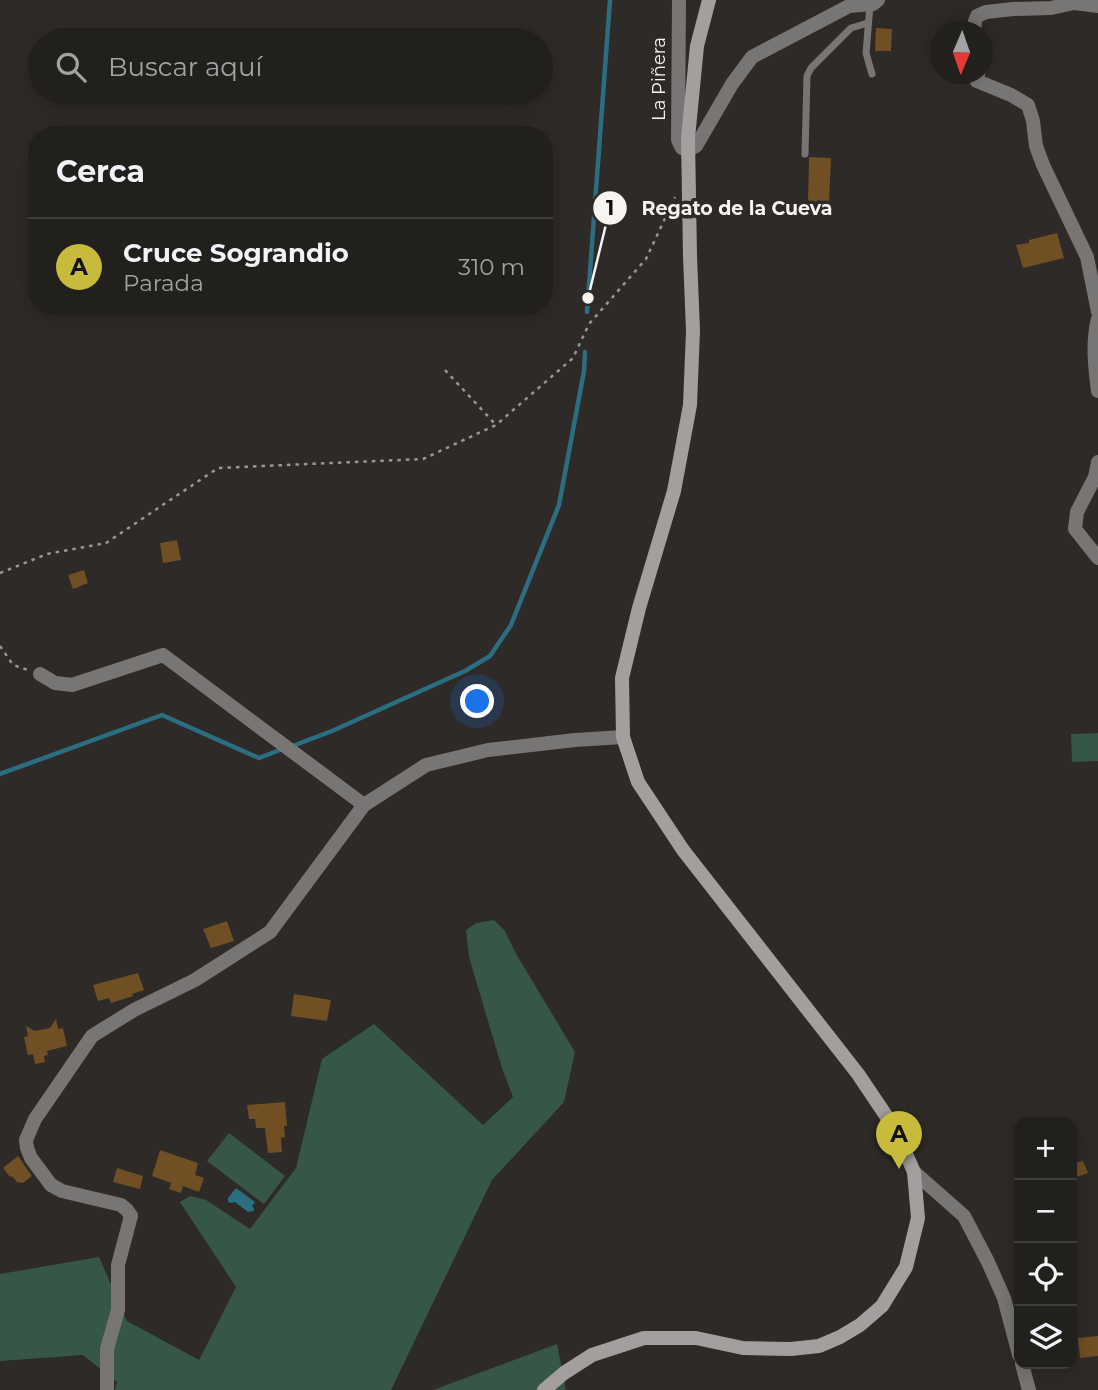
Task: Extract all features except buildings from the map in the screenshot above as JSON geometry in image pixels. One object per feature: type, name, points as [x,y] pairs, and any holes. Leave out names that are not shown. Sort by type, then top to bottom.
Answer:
[{"type":"street","name":"La Piñera","points":[[679,0],[678,140],[682,148],[688,150]]},
{"type":"street","points":[[544,1390],[592,1355],[645,1338],[696,1339],[743,1348],[791,1349],[818,1346],[839,1337],[860,1325],[882,1306],[906,1267],[918,1217],[914,1172],[895,1129],[858,1074],[682,850],[639,782],[623,737],[622,678],[639,608],[674,491],[690,405],[693,331],[688,150],[697,46],[709,0]]},
{"type":"street","points":[[688,150],[696,146],[732,84],[752,57],[849,5],[874,2]]},
{"type":"street","points":[[975,21],[977,16],[986,12],[1051,8],[1074,3],[1098,6]]},
{"type":"street","points":[[984,84],[1028,105],[1039,156],[1087,257],[1098,312]]},
{"type":"street","points":[[1098,319],[1095,331],[1098,391]]},
{"type":"street","points":[[1098,461],[1095,477],[1077,512],[1074,528],[1098,558]]},
{"type":"street","points":[[40,674],[55,682],[72,685],[163,655],[364,806]]},
{"type":"street","points":[[107,1390],[107,1349],[118,1310],[118,1265],[131,1216],[121,1205],[62,1191],[51,1185],[31,1158],[26,1140],[35,1119],[92,1036],[134,1010],[195,980],[270,932],[364,806],[426,765],[488,750],[623,737]]},
{"type":"street","points":[[914,1172],[964,1216],[1004,1298],[1014,1336]]},
{"type":"street","points":[[1023,1369],[1029,1390]]},
{"type":"lane","points":[[872,74],[866,52],[868,23],[874,2]]},
{"type":"lane","points":[[805,154],[807,76],[811,68],[851,28],[868,23]]},
{"type":"path","points":[[0,573],[47,554],[106,543],[218,468],[423,459],[496,425],[573,358],[589,324],[646,260],[679,188],[688,184]]},
{"type":"path","points":[[445,370],[496,425]]},
{"type":"path","points":[[0,646],[13,665],[40,674]]},
{"type":"green space","points":[[1098,733],[1098,761],[1072,762],[1071,734]]},
{"type":"green space","points":[[494,920],[505,931],[575,1052],[564,1102],[492,1180],[391,1390],[115,1390],[117,1382],[83,1355],[0,1361],[0,1274],[99,1257],[127,1321],[199,1360],[236,1287],[180,1202],[190,1196],[206,1200],[250,1229],[296,1168],[322,1059],[374,1024],[483,1125],[513,1097],[469,957],[466,930],[476,923]]},
{"type":"green space","points":[[229,1133],[285,1176],[264,1204],[207,1161]]},
{"type":"green space","points":[[557,1344],[566,1390],[433,1390]]},
{"type":"water","points":[[236,1188],[255,1202],[252,1206],[254,1211],[248,1212],[235,1202],[228,1201]]},
{"type":"waterway","points":[[587,312],[610,0]]},
{"type":"waterway","points":[[295,745],[465,671],[490,656],[511,625],[559,505],[584,371],[585,352]]},
{"type":"waterway","points":[[0,774],[162,715],[259,758],[280,750]]},
{"type":"place","name":"Regato de la Cueva","points":[[588,298]]},
{"type":"place","name":"Cruce Sograndio","points":[[899,1169]]}]
